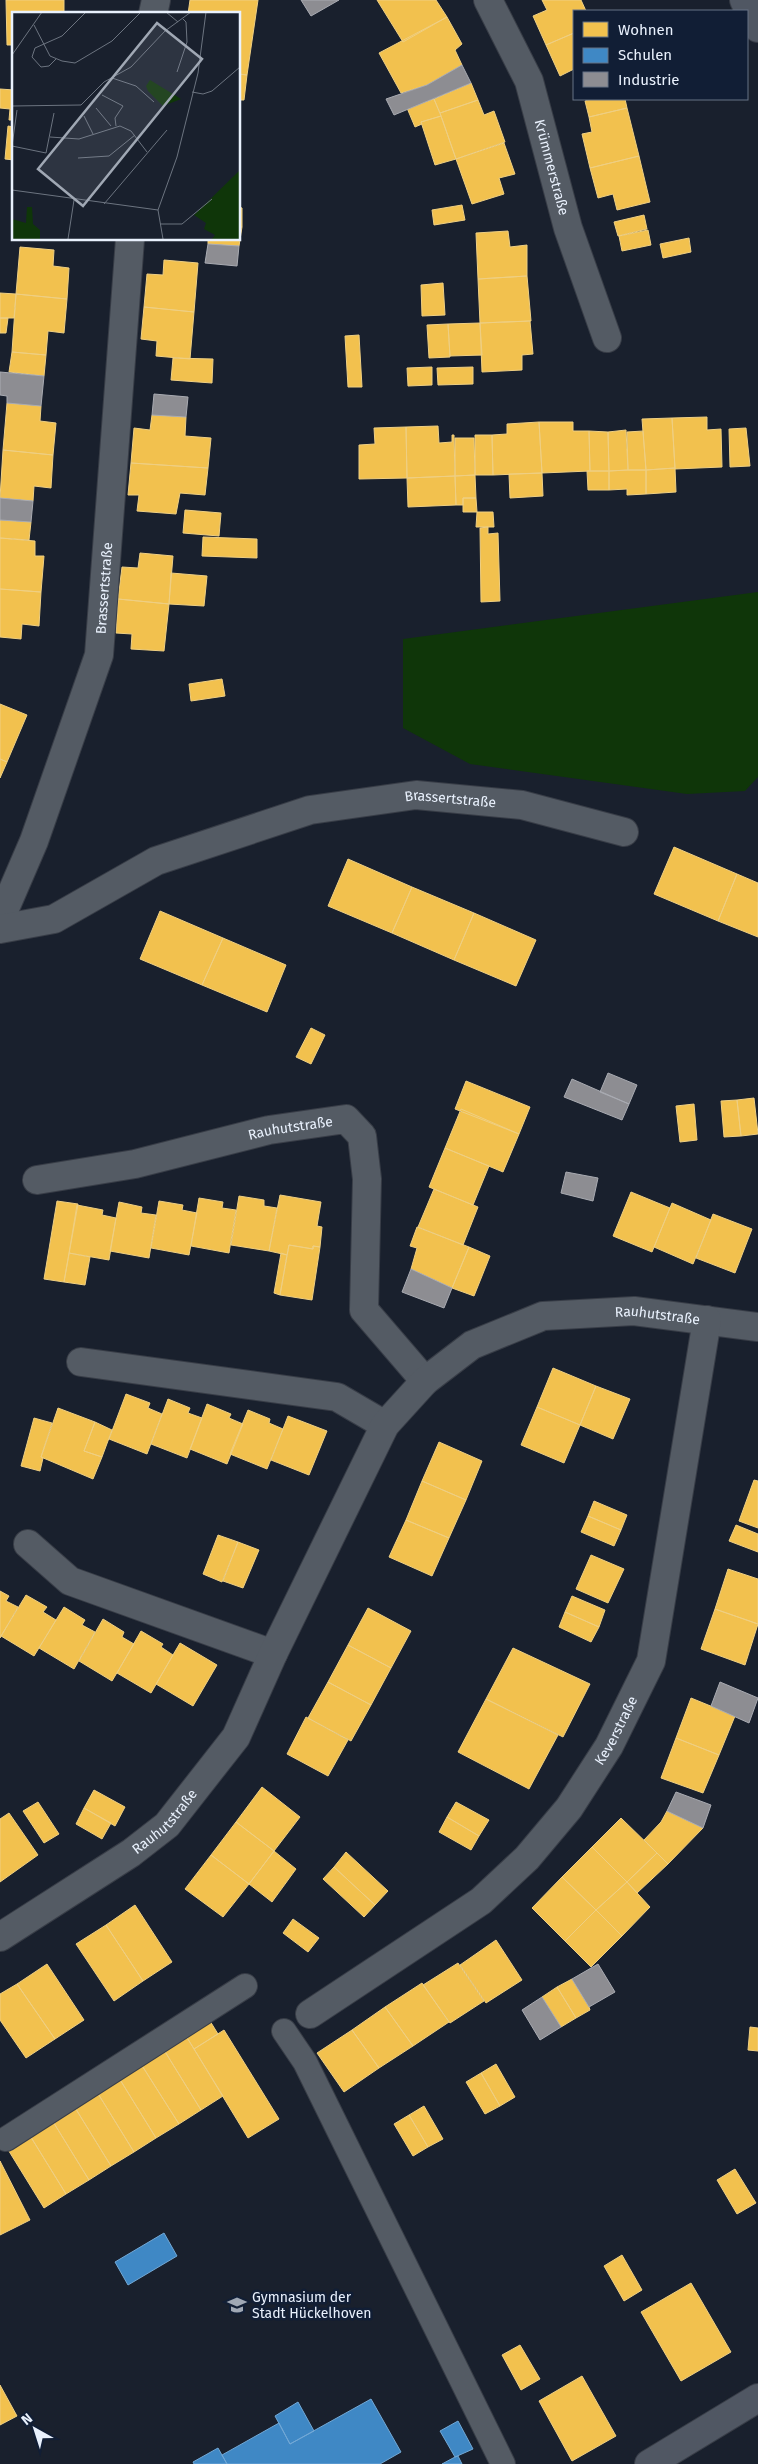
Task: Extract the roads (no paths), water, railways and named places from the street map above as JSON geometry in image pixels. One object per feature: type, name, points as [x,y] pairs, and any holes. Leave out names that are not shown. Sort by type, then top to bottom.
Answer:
[{"type":"street","name":"Krümmerstraße","points":[[488,0],[529,81],[568,228],[607,338]]},
{"type":"street","points":[[744,0],[758,28]]},
{"type":"street","name":"Brassertstraße","points":[[0,920],[34,841],[100,655],[130,240]]},
{"type":"street","name":"Brassertstraße","points":[[0,929],[54,919],[156,861],[310,810],[416,794],[522,805],[624,832]]},
{"type":"street","name":"Rauhutstraße","points":[[37,1180],[135,1164],[269,1130],[346,1119],[362,1136],[367,1178],[364,1310],[425,1381]]},
{"type":"street","name":"Rauhutstraße","points":[[0,1937],[131,1853],[167,1825],[236,1737],[272,1654],[386,1425],[425,1381],[472,1345],[543,1316],[634,1311],[758,1327]]},
{"type":"street","name":"Keverstraße","points":[[310,2014],[481,1901],[527,1858],[569,1808],[609,1746],[651,1662],[707,1320]]},
{"type":"street","points":[[81,1362],[337,1397],[386,1425]]},
{"type":"street","points":[[28,1544],[70,1581],[272,1654]]},
{"type":"street","points":[[649,2464],[758,2398]]},
{"type":"lane","points":[[6,2139],[245,1986]]},
{"type":"lane","points":[[284,2031],[305,2062],[503,2464]]},
{"type":"place","name":"Gymnasium der Stadt Hückelhoven","points":[[237,2305]]}]
